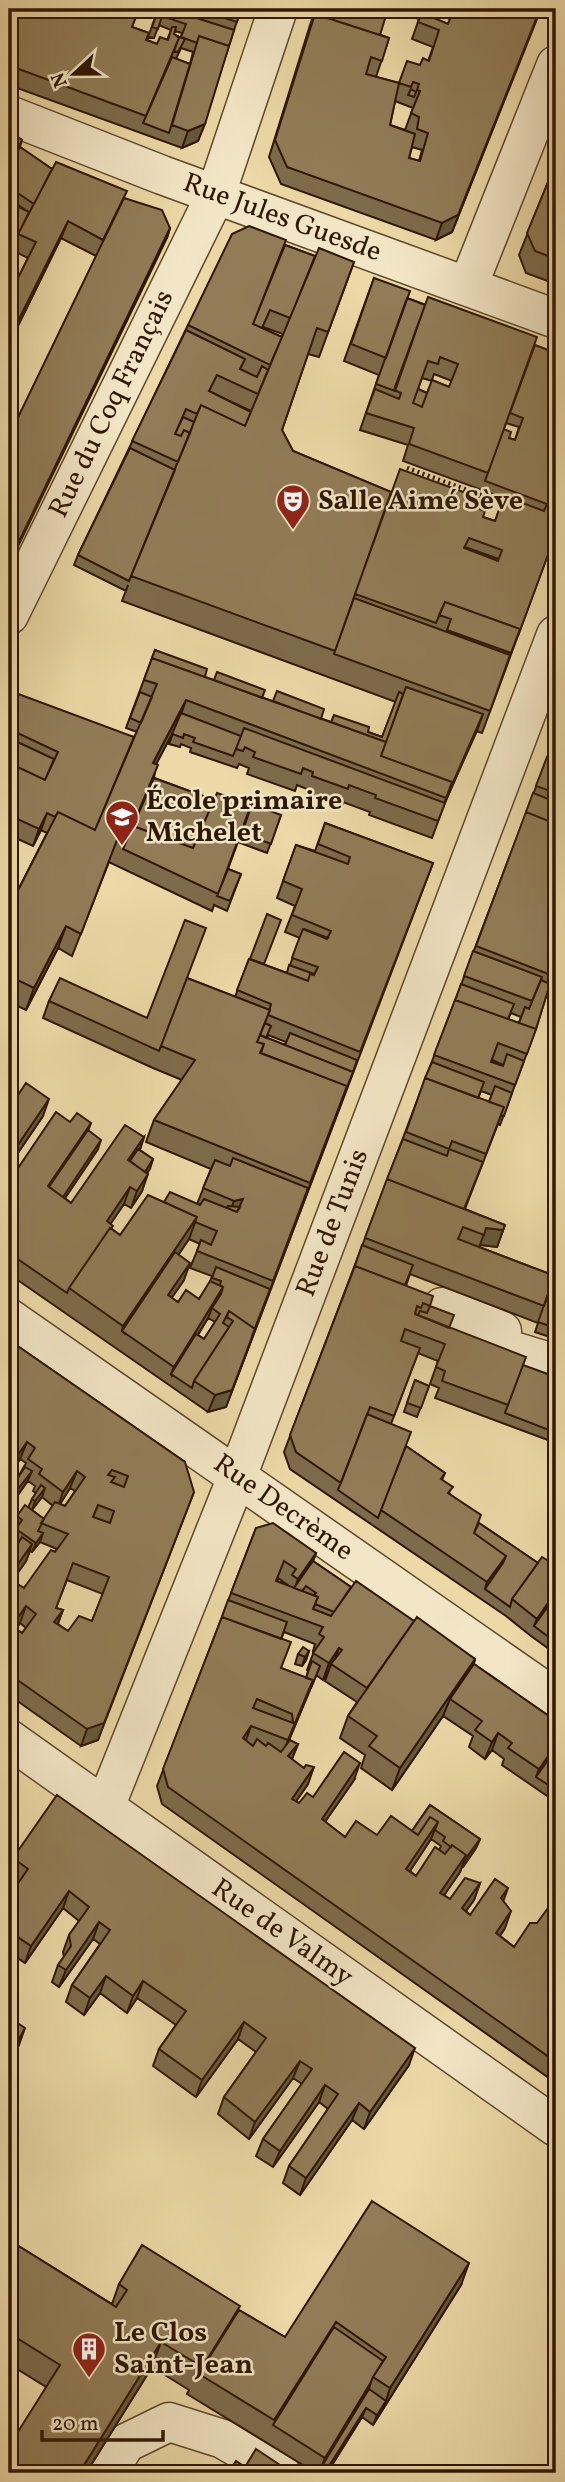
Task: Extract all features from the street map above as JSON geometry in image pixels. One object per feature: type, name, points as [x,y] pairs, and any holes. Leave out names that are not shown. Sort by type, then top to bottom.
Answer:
[{"type":"street","name":"Rue du Coq Français","points":[[9,615],[216,194],[278,9]]},
{"type":"street","points":[[468,286],[556,65]]},
{"type":"street","name":"Rue Jules Guesde","points":[[9,115],[556,319]]},
{"type":"street","name":"Rue de Tunis","points":[[105,1807],[237,1476],[556,635]]},
{"type":"street","points":[[442,1307],[502,1331],[500,1347],[556,1364]]},
{"type":"street","name":"Rue Decrème","points":[[9,1318],[556,1699]]},
{"type":"street","name":"Rue de Valmy","points":[[9,1739],[556,2127]]},
{"type":"street","points":[[107,2473],[126,2443],[169,2422],[223,2439],[281,2473]]},
{"type":"path","points":[[407,468],[518,508]]},
{"type":"building","points":[[9,9],[17,12],[18,9],[81,9],[93,13],[94,9],[139,9],[132,27],[149,33],[146,40],[157,44],[160,37],[168,40],[172,27],[176,27],[174,34],[179,38],[146,116],[9,64]]},
{"type":"building","points":[[159,9],[168,9],[234,30],[229,46],[199,36],[197,43],[181,37],[186,24],[162,16],[158,29],[152,27]]},
{"type":"building","points":[[196,9],[241,9],[237,22]]},
{"type":"building","points":[[316,9],[388,9],[380,35],[315,14],[312,22]]},
{"type":"building","points":[[454,9],[540,9],[458,215],[442,223],[287,167],[275,140],[315,14],[389,38],[382,61],[371,57],[366,74],[399,83],[407,61],[420,65],[423,58],[429,61],[439,30],[418,22],[422,13],[448,24]],"holes":[[[413,82],[419,84],[417,90],[420,91],[411,113],[419,117],[417,129],[428,133],[420,161],[409,158],[415,134],[390,125],[399,83],[411,87]]]},
{"type":"building","points":[[177,36],[185,39],[178,52],[174,51],[179,38]]},
{"type":"building","points":[[199,36],[229,46],[205,124],[188,131],[172,125]]},
{"type":"building","points":[[172,57],[190,64],[169,133],[143,123]]},
{"type":"building","points":[[411,89],[416,92],[414,97],[408,95]]},
{"type":"building","points":[[9,131],[22,140],[9,164]]},
{"type":"building","points":[[20,147],[52,169],[34,204],[9,187],[9,167]]},
{"type":"building","points":[[56,162],[127,191],[103,240],[68,221],[16,325],[9,321],[9,286],[13,288],[36,242],[18,234]]},
{"type":"building","points":[[555,165],[556,259],[535,251],[527,233]]},
{"type":"building","points":[[124,198],[162,210],[170,228],[9,562],[9,436]]},
{"type":"building","points":[[19,207],[29,212],[12,247],[9,245],[9,226]]},
{"type":"building","points":[[249,226],[286,240],[253,324],[282,337],[270,365],[188,325],[232,234]]},
{"type":"building","points":[[285,245],[315,256],[290,318],[270,310],[262,328],[253,324]]},
{"type":"building","points":[[319,248],[354,262],[328,332],[317,328],[282,430],[293,451],[391,492],[335,651],[131,576],[201,405],[245,426]]},
{"type":"building","points":[[374,278],[410,291],[386,358],[351,344]]},
{"type":"building","points":[[428,297],[537,337],[488,473],[409,444],[414,428],[366,413],[375,389],[399,399],[401,393],[394,390]],"holes":[[[440,357],[458,364],[449,387],[432,380],[422,407],[413,403],[428,361],[438,364]]]},
{"type":"building","points":[[407,298],[425,305],[395,391],[376,384]]},
{"type":"building","points":[[186,330],[245,359],[240,369],[257,377],[262,366],[268,370],[258,394],[217,375],[209,391],[251,412],[245,426],[201,405],[197,414],[186,409],[175,434],[181,436],[184,430],[190,433],[178,462],[132,441]]},
{"type":"building","points":[[535,345],[556,353],[556,533],[518,636],[520,629],[445,602],[436,623],[355,594],[400,469],[483,499],[479,509],[485,511],[483,517],[495,521],[504,496],[544,511],[547,504],[485,481],[504,429],[511,432],[509,438],[515,440],[523,418],[510,413]],"holes":[[[469,538],[502,550],[498,561],[464,548]]]},
{"type":"building","points":[[418,389],[427,393],[422,407],[413,403]]},
{"type":"building","points":[[183,417],[194,422],[190,433],[184,430],[181,436],[175,434]]},
{"type":"building","points":[[130,448],[175,470],[129,581],[78,555]]},
{"type":"building","points":[[354,598],[510,655],[490,711],[334,654]]},
{"type":"building","points":[[445,602],[520,629],[511,653],[447,630],[451,619],[439,615]]},
{"type":"building","points":[[155,650],[207,669],[205,677],[152,658]]},
{"type":"building","points":[[152,658],[386,742],[381,756],[452,782],[446,798],[186,700],[153,763],[158,765],[125,844],[117,840],[81,934],[66,926],[34,988],[9,976],[9,908],[58,812],[95,830],[157,684],[144,680]]},
{"type":"building","points":[[217,672],[265,690],[262,698],[214,680]]},
{"type":"building","points":[[406,687],[483,714],[451,787],[452,782],[381,756]]},
{"type":"building","points":[[277,691],[324,709],[321,719],[273,701]]},
{"type":"building","points":[[13,692],[134,737],[95,830],[58,812],[55,817],[47,813],[39,829],[11,816],[9,820],[9,763],[45,780],[58,752],[9,729],[9,706]]},
{"type":"building","points":[[140,692],[152,697],[141,723],[130,718]]},
{"type":"building","points":[[399,692],[403,694],[386,742],[331,722],[334,715],[369,727],[368,732],[382,737]]},
{"type":"building","points":[[181,713],[241,736],[233,756],[193,742],[195,738],[184,734],[183,738],[172,734]]},
{"type":"building","points":[[244,728],[445,803],[438,821],[375,798],[376,795],[349,785],[348,789],[312,776],[313,772],[303,768],[301,774],[253,757],[255,752],[245,747],[243,751],[236,749]]},
{"type":"building","points":[[556,737],[556,760],[548,757]]},
{"type":"building","points":[[9,738],[54,759],[45,780],[9,763]]},
{"type":"building","points":[[547,757],[556,760],[556,793],[536,786]]},
{"type":"building","points":[[154,778],[214,800],[193,848],[133,826]]},
{"type":"building","points":[[217,793],[251,805],[218,894],[123,849],[133,826],[193,848]]},
{"type":"building","points":[[533,793],[556,802],[556,824],[526,812]]},
{"type":"building","points":[[252,804],[281,815],[271,844],[242,833]]},
{"type":"building","points":[[526,812],[556,824],[556,883],[554,882],[551,889],[556,891],[556,937],[552,947],[556,948],[556,977],[476,946]]},
{"type":"building","points":[[325,823],[433,863],[360,1052],[268,1015],[271,1004],[237,990],[249,959],[308,981],[310,974],[314,975],[318,967],[292,958],[297,944],[303,929],[327,939],[331,931],[292,915],[302,889],[283,881],[296,845],[348,864],[350,857],[318,844]]},
{"type":"building","points":[[228,869],[241,874],[230,901],[217,896]]},
{"type":"building","points":[[267,914],[281,920],[264,964],[250,959]]},
{"type":"building","points":[[185,920],[206,928],[159,1051],[49,1001],[60,978],[147,1018]]},
{"type":"building","points":[[473,951],[542,977],[532,1001],[464,976]]},
{"type":"building","points":[[289,965],[314,975],[310,974],[308,981],[287,973]]},
{"type":"building","points":[[187,978],[270,1010],[257,1042],[264,1044],[260,1053],[347,1086],[310,1183],[154,1120],[195,1060],[161,1046]]},
{"type":"building","points":[[541,980],[550,984],[536,1029],[519,1023],[525,1007],[529,1009]]},
{"type":"building","points":[[461,984],[514,1004],[508,1019],[455,1000]]},
{"type":"building","points":[[455,1000],[536,1029],[527,1054],[498,1043],[491,1062],[503,1066],[507,1054],[524,1061],[515,1085],[434,1055]]},
{"type":"building","points":[[265,1023],[271,1026],[266,1038],[260,1035]]},
{"type":"building","points":[[290,1033],[357,1060],[353,1072],[285,1045]]},
{"type":"building","points":[[260,1035],[353,1072],[345,1092],[347,1086],[261,1053],[264,1044],[257,1042]]},
{"type":"building","points":[[432,1062],[484,1082],[478,1098],[425,1078]]},
{"type":"building","points":[[425,1078],[504,1107],[486,1154],[452,1141],[449,1149],[406,1132]]},
{"type":"building","points":[[26,1083],[49,1099],[9,1158],[9,1102],[12,1104]]},
{"type":"building","points":[[495,1086],[512,1093],[504,1116],[501,1115],[504,1107],[489,1102]]},
{"type":"building","points":[[56,1112],[70,1122],[77,1113],[91,1123],[48,1186],[71,1203],[125,1125],[144,1137],[128,1160],[148,1174],[137,1191],[130,1187],[107,1221],[113,1226],[67,1293],[9,1253],[9,1165],[16,1171]]},
{"type":"building","points":[[88,1130],[101,1140],[63,1197],[49,1187]]},
{"type":"building","points":[[403,1139],[447,1156],[449,1149],[483,1162],[464,1209],[387,1179]]},
{"type":"building","points":[[138,1149],[153,1159],[145,1172],[130,1161]]},
{"type":"building","points":[[233,1158],[308,1188],[273,1281],[197,1251],[201,1240],[211,1245],[217,1231],[195,1222],[197,1217],[164,1202],[170,1192],[200,1205],[204,1199],[237,1212],[243,1199],[234,1201],[203,1188],[215,1160],[230,1166]]},
{"type":"building","points":[[387,1179],[505,1225],[503,1230],[486,1228],[484,1235],[463,1227],[458,1239],[555,1276],[544,1306],[365,1238]]},
{"type":"building","points":[[148,1195],[197,1217],[123,1326],[69,1288],[110,1228],[120,1235]]},
{"type":"building","points":[[240,1207],[237,1212],[227,1208]]},
{"type":"building","points":[[362,1245],[413,1265],[405,1285],[355,1266]]},
{"type":"building","points":[[175,1252],[190,1263],[168,1295],[178,1302],[186,1290],[199,1299],[210,1281],[223,1287],[174,1367],[122,1331]]},
{"type":"building","points":[[355,1266],[433,1296],[430,1306],[423,1303],[421,1308],[417,1306],[415,1314],[526,1357],[508,1405],[442,1381],[445,1371],[436,1367],[445,1344],[405,1329],[401,1341],[420,1348],[394,1416],[370,1407],[341,1483],[296,1452],[290,1435]]},
{"type":"building","points":[[216,1267],[270,1289],[255,1329],[229,1311],[223,1323],[229,1327],[192,1388],[171,1374],[196,1334],[204,1339],[220,1314],[212,1308],[223,1287],[220,1285],[221,1281],[212,1278]]},
{"type":"building","points":[[556,1271],[556,1328],[538,1322]]},
{"type":"building","points":[[430,1306],[454,1315],[449,1328],[415,1314],[418,1315],[420,1311],[427,1313]]},
{"type":"building","points":[[229,1311],[255,1329],[232,1390],[215,1395],[194,1381],[233,1321],[227,1317]]},
{"type":"building","points":[[9,1340],[185,1462],[194,1492],[104,1723],[87,1729],[9,1674],[9,1579],[24,1588],[51,1550],[55,1552],[68,1534],[41,1523],[55,1502],[65,1506],[85,1477],[77,1471],[63,1492],[39,1474],[42,1469],[28,1459],[35,1448],[27,1442],[9,1466]],"holes":[[[112,1470],[128,1476],[124,1487],[111,1482],[115,1477],[108,1475]],[[98,1505],[114,1511],[110,1523],[93,1517]],[[73,1563],[109,1577],[92,1621],[79,1616],[68,1631],[54,1622],[63,1610],[56,1608]],[[26,1606],[36,1614],[22,1633],[12,1626]]]},
{"type":"building","points":[[523,1365],[556,1377],[554,1432],[505,1413]]},
{"type":"building","points":[[415,1380],[429,1386],[421,1408],[407,1403]]},
{"type":"building","points":[[367,1414],[411,1432],[378,1518],[338,1490]]},
{"type":"building","points":[[406,1446],[445,1473],[441,1479],[453,1487],[448,1493],[481,1515],[474,1533],[506,1556],[487,1582],[381,1510]]},
{"type":"building","points":[[25,1467],[32,1471],[18,1489],[14,1484]]},
{"type":"building","points":[[41,1485],[45,1488],[35,1501],[32,1499]]},
{"type":"building","points":[[25,1505],[44,1519],[38,1531],[43,1533],[36,1543],[16,1529],[22,1520],[17,1516]]},
{"type":"building","points":[[273,1523],[316,1553],[298,1579],[292,1575],[296,1569],[284,1561],[276,1581],[318,1597],[313,1609],[331,1616],[356,1581],[414,1621],[367,1688],[331,1664],[342,1650],[339,1648],[329,1663],[313,1653],[324,1637],[319,1634],[323,1627],[231,1593],[256,1528]]},
{"type":"building","points":[[479,1523],[538,1563],[512,1599],[510,1607],[485,1589],[506,1556],[474,1533]]},
{"type":"building","points":[[22,1537],[32,1544],[9,1577],[9,1547],[14,1538],[19,1542]]},
{"type":"building","points":[[542,1557],[552,1563],[556,1558],[556,1591],[537,1619],[512,1599]]},
{"type":"building","points":[[313,1561],[351,1587],[334,1612],[315,1604],[318,1597],[314,1595],[316,1593],[306,1586],[302,1591],[294,1588]]},
{"type":"building","points":[[556,1595],[556,1633],[554,1641],[534,1626]]},
{"type":"building","points":[[228,1600],[287,1622],[281,1639],[222,1617]]},
{"type":"building","points":[[222,1617],[291,1642],[281,1668],[313,1680],[288,1740],[251,1726],[243,1738],[253,1746],[257,1739],[281,1752],[290,1740],[298,1744],[288,1756],[304,1768],[306,1765],[314,1767],[292,1799],[299,1803],[307,1793],[313,1797],[344,1752],[360,1763],[322,1819],[345,1837],[356,1821],[377,1835],[391,1816],[418,1835],[430,1817],[438,1822],[406,1869],[416,1876],[435,1847],[445,1854],[452,1845],[466,1855],[440,1893],[450,1899],[465,1878],[480,1883],[462,1908],[470,1915],[495,1879],[508,1888],[501,1898],[511,1911],[496,1933],[514,1947],[530,1923],[537,1923],[548,1908],[556,1913],[556,2062],[168,1787],[163,1769]],"holes":[[[257,1699],[292,1714],[293,1723],[253,1708]]]},
{"type":"building","points":[[417,1617],[475,1659],[400,1768],[369,1746],[377,1736],[348,1716]]},
{"type":"building","points":[[303,1647],[309,1651],[305,1657],[298,1654]]},
{"type":"building","points":[[312,1661],[320,1666],[311,1688],[313,1680],[306,1678]]},
{"type":"building","points":[[474,1664],[556,1721],[556,1745],[539,1769],[508,1748],[512,1743],[498,1733],[492,1742],[475,1730],[482,1721],[450,1699]]},
{"type":"building","points":[[556,1749],[556,1790],[536,1777]]},
{"type":"building","points":[[57,1795],[415,2048],[370,2112],[359,2103],[306,2178],[289,2166],[338,2094],[325,2085],[280,2151],[263,2139],[312,2069],[300,2061],[255,2122],[224,2097],[266,2038],[244,2022],[202,2080],[159,2049],[186,2011],[143,1981],[133,1996],[106,1976],[90,1998],[72,1985],[110,1930],[99,1922],[66,1970],[58,1965],[71,1946],[69,1935],[89,1907],[69,1891],[31,1946],[12,1933],[9,1939],[9,1896],[28,1869],[13,1858]]},
{"type":"building","points":[[430,1805],[480,1839],[466,1858],[466,1855],[443,1841],[445,1837],[435,1830],[438,1822],[430,1817],[418,1835],[412,1831]]},
{"type":"building","points":[[9,2017],[25,2028],[18,2041],[9,2035]]},
{"type":"building","points":[[372,2201],[469,2263],[390,2388],[373,2377],[386,2357],[336,2322],[274,2420],[199,2374],[239,2310],[285,2337]]},
{"type":"building","name":"Le Clos Saint-Jean","points":[[9,2240],[116,2307],[127,2290],[119,2284],[142,2245],[240,2306],[200,2371],[196,2369],[199,2365],[161,2342],[79,2473],[9,2473],[9,2446],[60,2365],[9,2333]]},
{"type":"building","points":[[334,2327],[383,2361],[325,2458],[273,2425]]},
{"type":"building","points":[[369,2389],[386,2401],[377,2415],[366,2408],[327,2469],[322,2466]]},
{"type":"building","points":[[256,2449],[292,2473],[228,2473],[236,2461],[245,2467]]},
{"type":"place","name":"Salle Aimé Sève","points":[[293,531]]},
{"type":"place","name":"École primaire Michelet","points":[[122,847]]},
{"type":"place","name":"Le Clos Saint-Jean","points":[[89,2379]]}]
